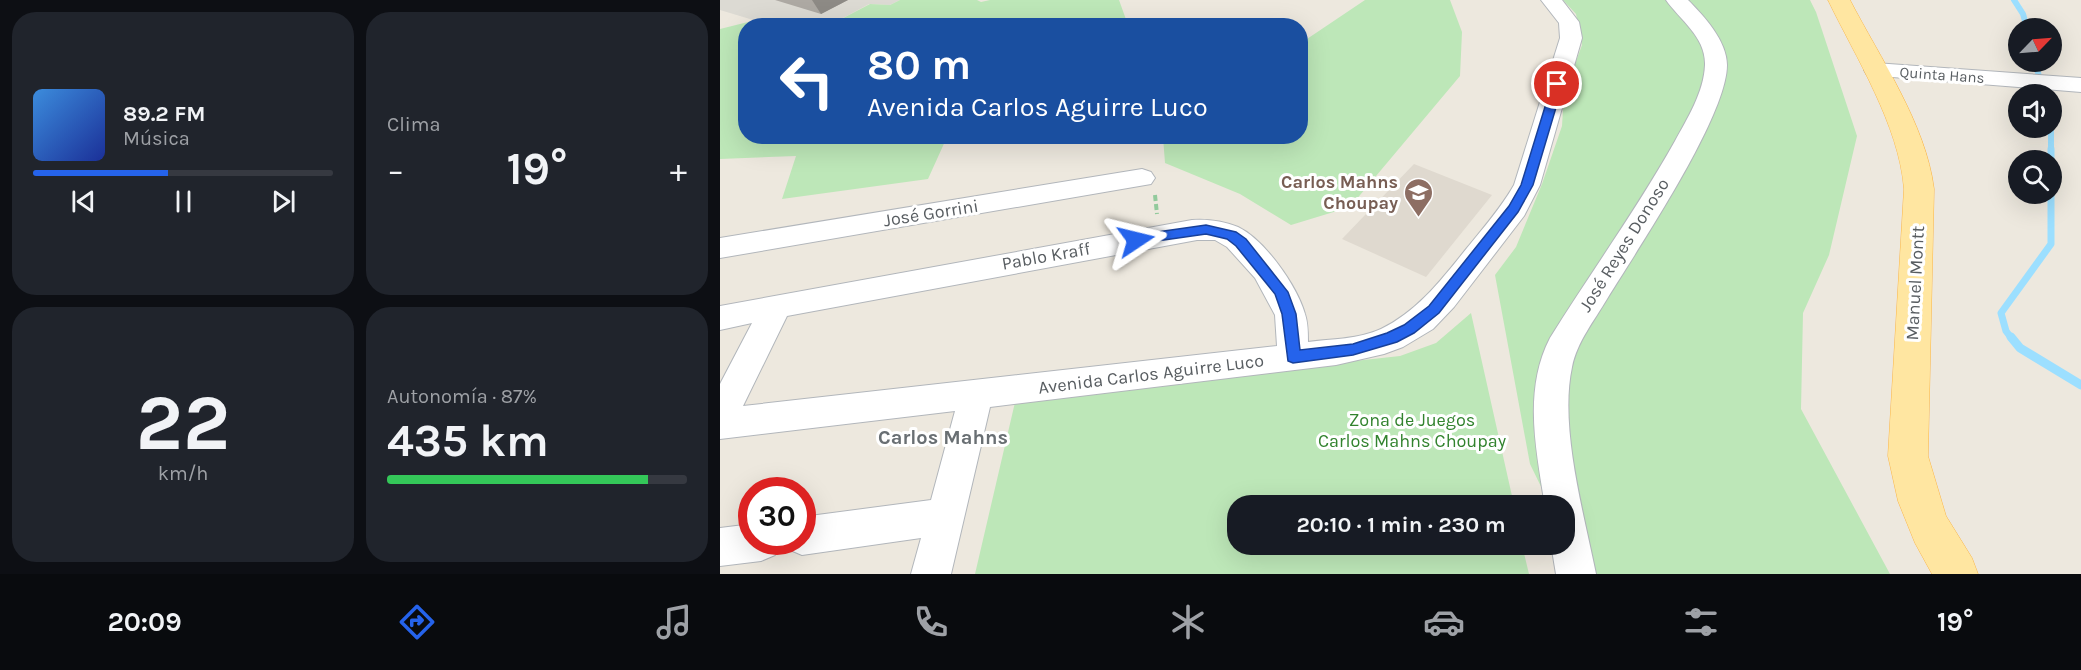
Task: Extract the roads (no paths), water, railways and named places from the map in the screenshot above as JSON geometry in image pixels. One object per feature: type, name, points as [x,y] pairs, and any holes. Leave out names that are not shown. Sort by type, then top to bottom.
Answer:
[{"type":"main road","name":"Manuel Montt","points":[[1839,0],[1906,132],[1917,170],[1919,189],[1908,456],[1922,510],[1930,529],[1956,574]]},
{"type":"street","name":"Avenida Carlos Aguirre Luco","points":[[720,424],[1353,350],[1409,329],[1422,320],[1443,299],[1514,209],[1527,185],[1571,38],[1569,22],[1551,0]]},
{"type":"street","name":"José Reyes Donoso","points":[[1562,495],[1550,424],[1549,404],[1553,368],[1561,347],[1674,165],[1709,98],[1716,76],[1714,55],[1707,40],[1699,25],[1676,0]]},
{"type":"street","name":"Quinta Hans","points":[[1875,70],[2070,84]]},
{"type":"street","name":"José Gorrini","points":[[720,248],[1142,178]]},
{"type":"street","name":"Pablo Kraff","points":[[720,318],[1206,229],[1231,235],[1241,242],[1281,292],[1289,314],[1293,357]]},
{"type":"street","points":[[720,418],[776,306]]},
{"type":"street","points":[[931,574],[976,394]]},
{"type":"street","points":[[816,534],[945,516]]},
{"type":"street","points":[[720,547],[738,545]]},
{"type":"street","name":"José Reyes Donoso","points":[[1573,555],[1576,574]]},
{"type":"waterway","points":[[2014,0],[2024,18]]},
{"type":"waterway","points":[[2038,72],[2041,84]]},
{"type":"waterway","points":[[2051,138],[2051,150]]},
{"type":"waterway","points":[[2012,339],[2006,331],[2001,313],[2051,244],[2051,204]]},
{"type":"waterway","points":[[2011,337],[2020,348],[2081,385]]},
{"type":"place","name":"Carlos Mahns Choupay","points":[[1419,218]]},
{"type":"district","name":"Carlos Mahns","points":[[943,437]]},
{"type":"park label","name":"Zona de Juegos Carlos Mahns Choupay","points":[[1412,430]]}]
